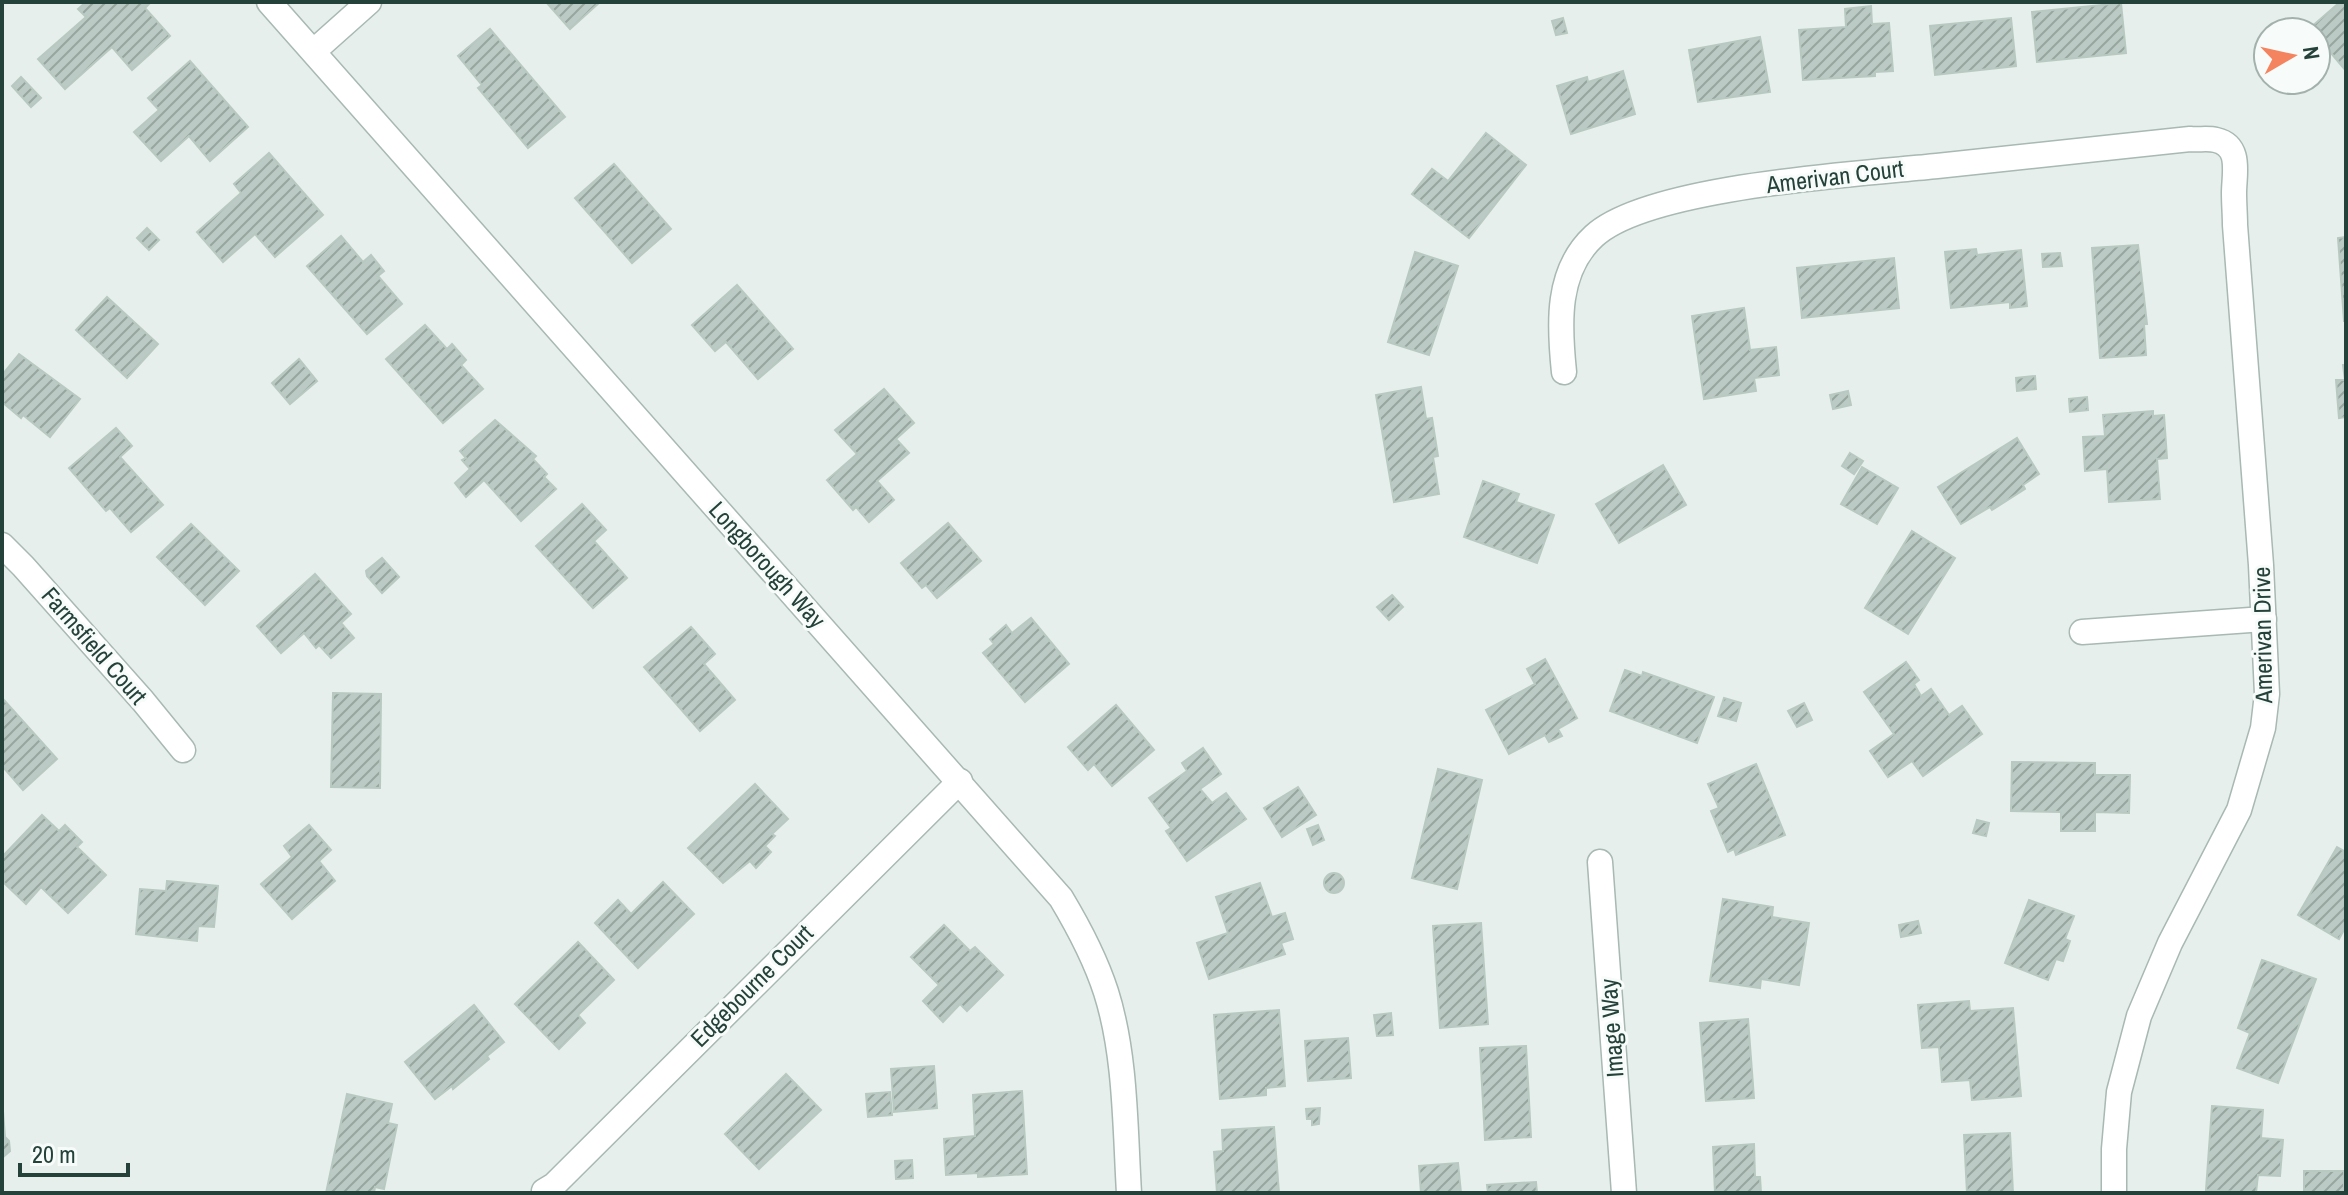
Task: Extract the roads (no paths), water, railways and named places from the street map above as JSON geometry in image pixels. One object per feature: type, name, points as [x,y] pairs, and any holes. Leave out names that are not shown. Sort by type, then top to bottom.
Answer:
[{"type":"street","name":"Longborough Way","points":[[269,2],[1061,898],[1093,957],[1115,1030],[1129,1193]]},
{"type":"street","points":[[314,51],[369,2]]},
{"type":"street","name":"Amerivan Court","points":[[1564,372],[1560,320],[1566,277],[1572,262],[1595,235],[1640,212],[1708,193],[1844,175],[2190,139],[2217,140],[2228,146]]},
{"type":"street","name":"Amerivan Drive","points":[[2114,1193],[2119,1092],[2139,1016],[2170,943],[2239,810],[2263,728],[2267,694],[2235,225],[2237,172],[2228,146]]},
{"type":"street","name":"Farmsfield Court","points":[[2,545],[143,701],[183,750]]},
{"type":"street","points":[[2082,632],[2264,619]]},
{"type":"street","name":"Edgebourne Court","points":[[544,1191],[554,1185],[960,781]]},
{"type":"street","name":"Image Way","points":[[1600,862],[1624,1193]]}]
